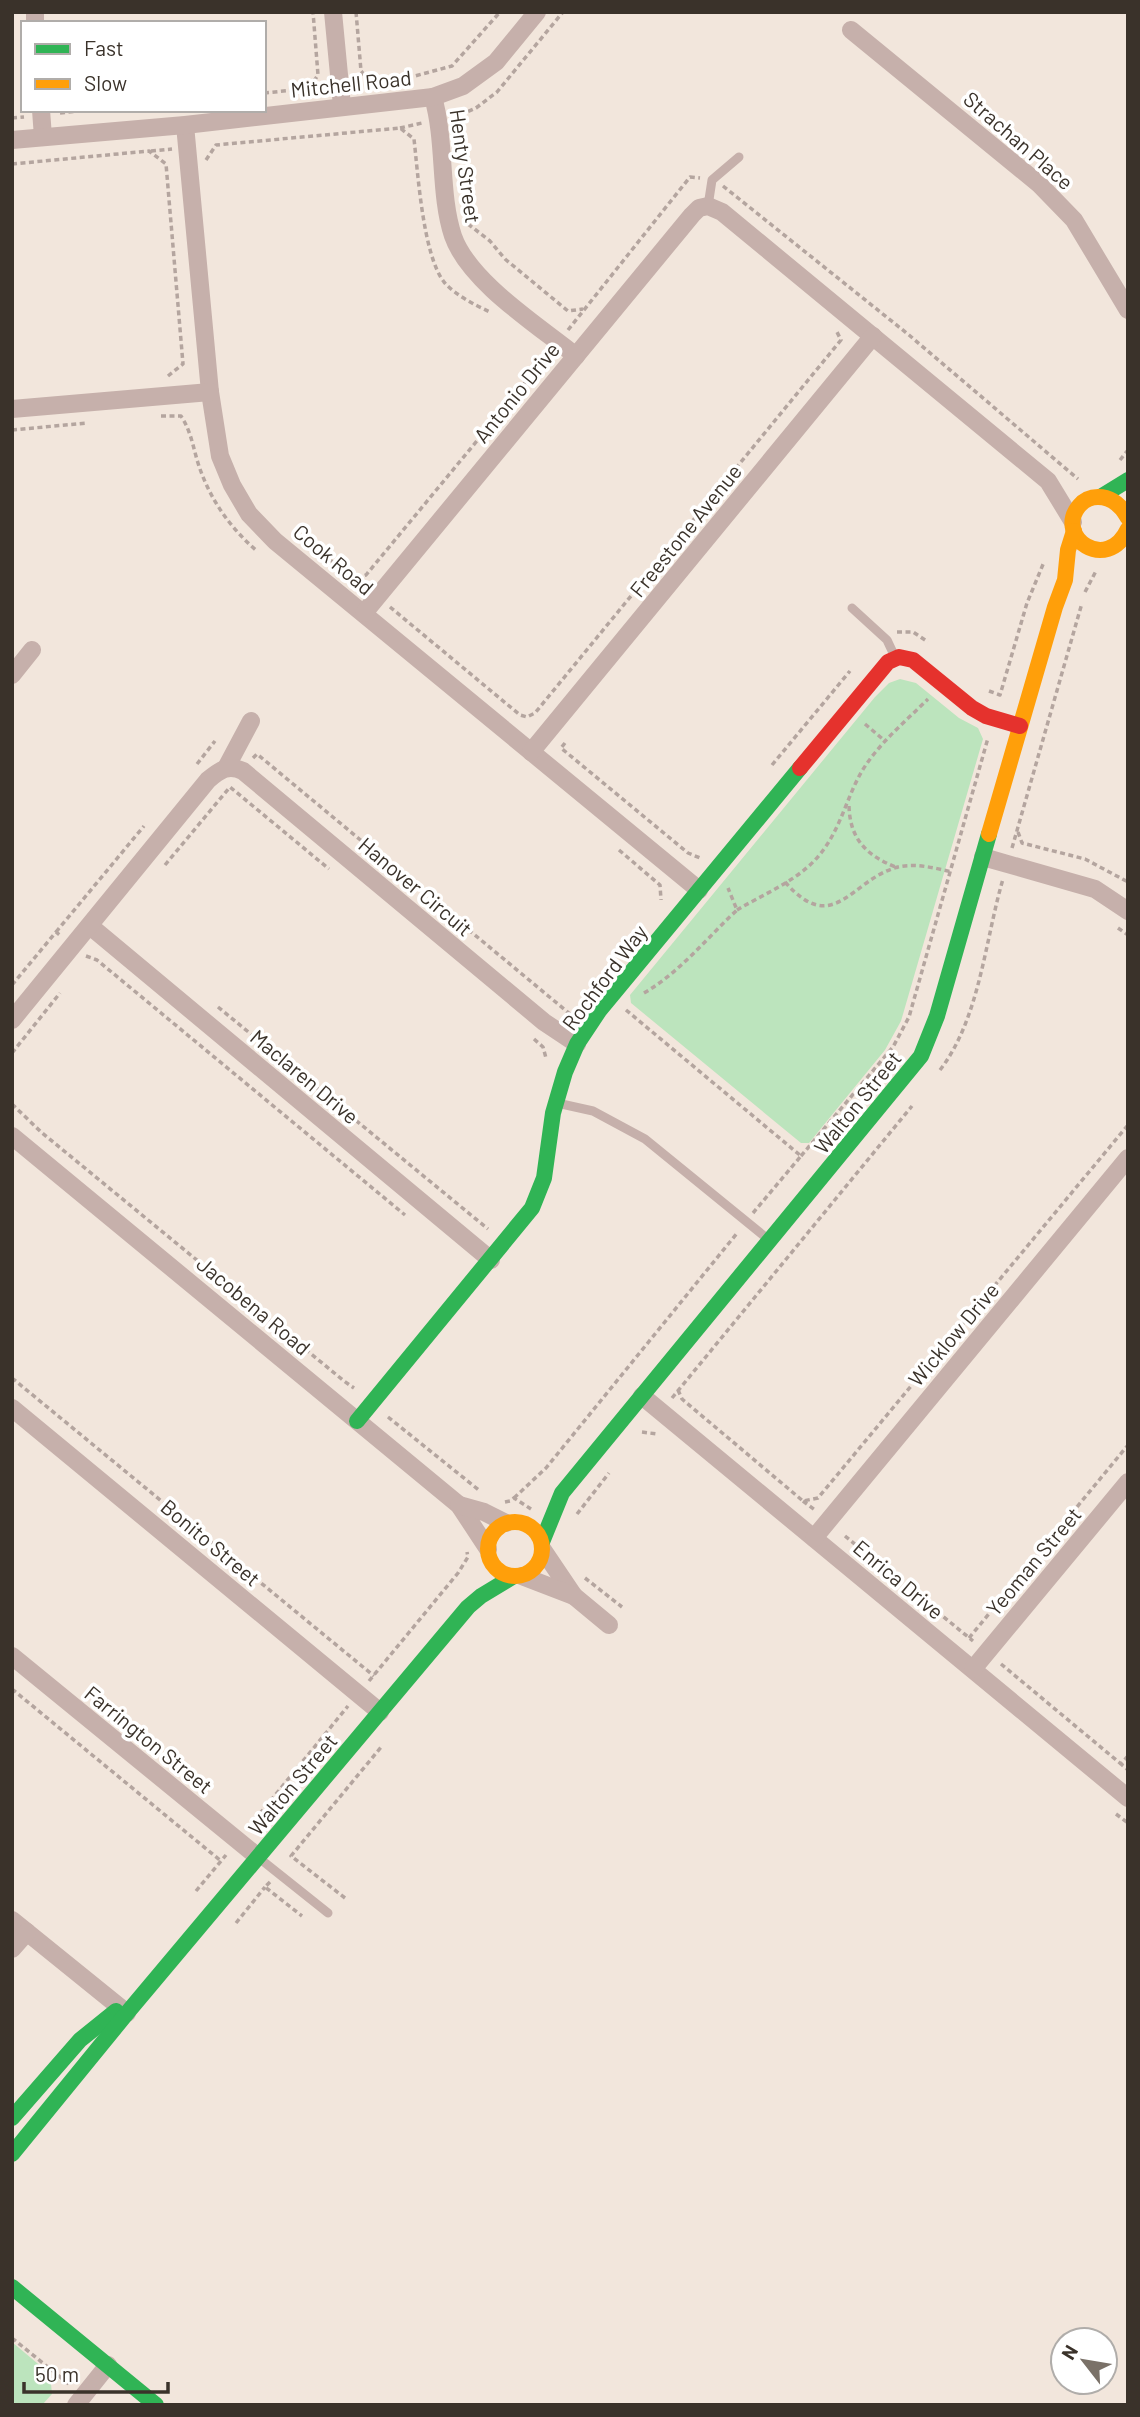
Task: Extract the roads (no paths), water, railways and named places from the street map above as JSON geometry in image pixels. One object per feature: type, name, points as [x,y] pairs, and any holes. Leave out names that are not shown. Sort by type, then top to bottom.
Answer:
[{"type":"street","points":[[334,12],[342,106]]},
{"type":"street","name":"Mitchell Road","points":[[12,140],[185,125],[433,97],[463,86],[496,62],[537,12]]},
{"type":"street","name":"Strachan Place","points":[[851,30],[1039,184],[1074,220],[1128,310]]},
{"type":"street","name":"Henty Street","points":[[433,97],[440,119],[447,202],[453,236],[464,256],[480,278],[550,348],[576,356]]},
{"type":"street","points":[[41,112],[43,137]]},
{"type":"street","name":"Cook Road","points":[[185,125],[210,392],[220,456],[232,485],[249,514],[275,541],[699,890]]},
{"type":"street","points":[[708,206],[723,212],[1048,481],[1063,502],[1083,545],[1128,557]]},
{"type":"street","name":"Antonio Drive","points":[[364,613],[692,215],[699,208],[708,206]]},
{"type":"street","name":"Freestone Avenue","points":[[531,752],[873,336]]},
{"type":"street","points":[[12,409],[210,392]]},
{"type":"street","points":[[1074,527],[1079,506],[1128,480]]},
{"type":"street","points":[[1048,481],[1118,502],[1128,517]]},
{"type":"street","name":"Walton Street","points":[[543,1546],[548,1523],[562,1493],[921,1056],[937,1016],[1065,580],[1074,527]]},
{"type":"street","name":"Walton Street","points":[[1065,580],[1122,541],[1128,528]]},
{"type":"street","points":[[12,675],[32,650]]},
{"type":"street","points":[[896,659],[913,660],[972,708],[1020,726]]},
{"type":"street","name":"Rochford Way","points":[[357,1421],[523,1221],[539,1194],[556,1102],[578,1044],[599,1011],[878,672],[888,662],[896,659]]},
{"type":"street","points":[[13,1018],[208,780],[226,768],[251,721]]},
{"type":"street","name":"Hanover Circuit","points":[[226,768],[243,771],[544,1022],[578,1044]]},
{"type":"street","points":[[983,856],[1095,889],[1128,911]]},
{"type":"street","name":"Maclaren Drive","points":[[90,926],[491,1260]]},
{"type":"street","name":"Jacobena Road","points":[[15,1135],[459,1505],[489,1553]]},
{"type":"street","name":"Wicklow Drive","points":[[814,1538],[1128,1158]]},
{"type":"street","name":"Enrica Drive","points":[[642,1396],[1127,1795]]},
{"type":"street","name":"Bonito Street","points":[[12,1408],[380,1712]]},
{"type":"street","name":"Yeoman Street","points":[[973,1669],[1128,1482]]},
{"type":"street","name":"Walton Street","points":[[510,1522],[562,1493]]},
{"type":"street","name":"Jacobena Road","points":[[459,1505],[484,1511],[510,1522]]},
{"type":"street","points":[[574,1596],[499,1571],[489,1553],[493,1534],[510,1522],[522,1522],[535,1529],[574,1596],[609,1625]]},
{"type":"street","points":[[518,1576],[537,1566],[543,1546]]},
{"type":"street","name":"Walton Street","points":[[468,1607],[489,1553]]},
{"type":"street","name":"Walton Street","points":[[12,2118],[80,2040],[124,2010],[148,1988],[468,1607],[481,1596],[518,1576]]},
{"type":"street","name":"Farrington Street","points":[[12,1656],[258,1857]]},
{"type":"street","points":[[12,1920],[124,2010]]},
{"type":"street","points":[[12,1950],[27,1932]]},
{"type":"street","name":"Walton Street","points":[[12,2154],[124,2010]]},
{"type":"street","points":[[12,2287],[156,2405]]},
{"type":"street","points":[[79,2400],[108,2365]]},
{"type":"lane","points":[[708,206],[712,180],[739,158]]},
{"type":"lane","points":[[852,608],[882,635],[896,659]]},
{"type":"lane","points":[[556,1102],[593,1111],[638,1134],[770,1241]]},
{"type":"lane","points":[[258,1857],[328,1913]]}]
